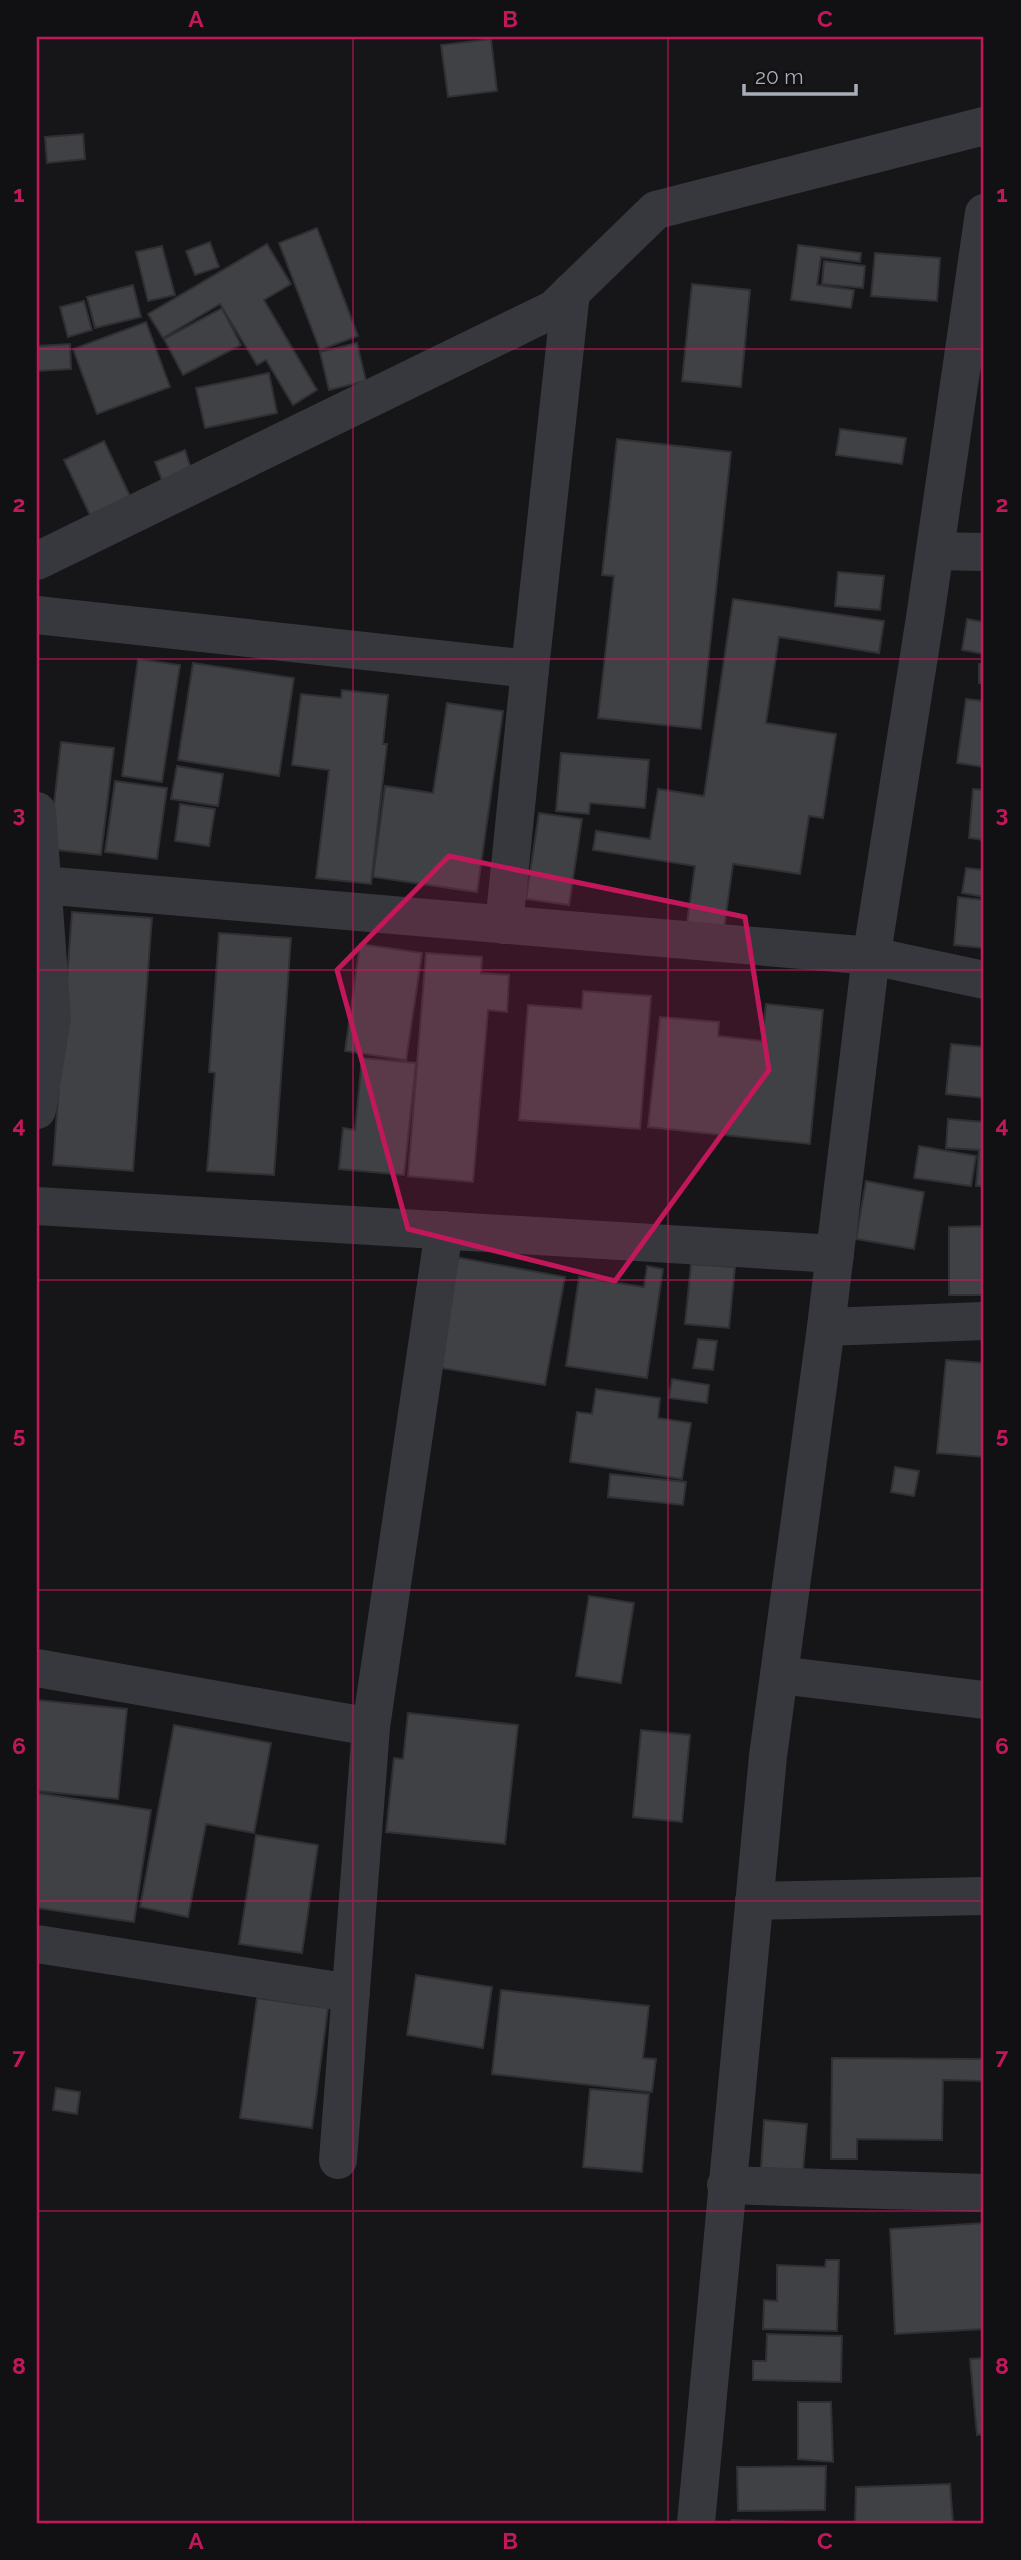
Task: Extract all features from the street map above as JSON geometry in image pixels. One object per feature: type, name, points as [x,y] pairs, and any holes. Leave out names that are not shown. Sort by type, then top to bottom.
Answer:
[{"type":"street","points":[[37,561],[554,309],[656,210],[984,126]]},
{"type":"street","points":[[696,2523],[768,1756],[826,1328],[872,956],[984,213]]},
{"type":"street","points":[[504,925],[571,292]]},
{"type":"street","points":[[935,551],[984,552]]},
{"type":"street","points":[[37,615],[530,669]]},
{"type":"street","points":[[37,811],[52,1018],[40,1070],[37,1110]]},
{"type":"street","points":[[42,885],[872,956],[984,979]]},
{"type":"street","points":[[37,1206],[835,1254]]},
{"type":"street","points":[[338,2160],[371,1727],[444,1230]]},
{"type":"street","points":[[826,1328],[984,1321]]},
{"type":"street","points":[[37,1668],[371,1727]]},
{"type":"street","points":[[779,1675],[984,1700]]},
{"type":"street","points":[[754,1901],[984,1896]]},
{"type":"street","points":[[37,1944],[351,1993]]},
{"type":"street","points":[[726,2185],[984,2193]]},
{"type":"highlighted area","points":[[449,856],[745,917],[769,1070],[615,1281],[408,1229],[337,970]]},
{"type":"building","points":[[491,39],[497,91],[448,97],[441,45]]},
{"type":"building","points":[[83,134],[85,159],[47,163],[45,137]]},
{"type":"building","points":[[317,228],[358,336],[320,350],[279,243]]},
{"type":"building","points":[[210,242],[219,267],[195,275],[186,251]]},
{"type":"building","points":[[267,244],[291,284],[264,300],[317,390],[293,405],[266,360],[257,365],[220,304],[163,338],[148,314]]},
{"type":"building","points":[[798,245],[861,253],[860,262],[821,257],[817,285],[854,290],[851,308],[791,300]]},
{"type":"building","points":[[162,246],[175,295],[148,301],[136,252]]},
{"type":"building","points":[[875,253],[940,258],[937,301],[871,296]]},
{"type":"building","points":[[824,261],[865,266],[863,288],[822,284]]},
{"type":"building","points":[[692,284],[750,290],[741,387],[682,381]]},
{"type":"building","points":[[133,285],[141,317],[95,328],[87,297]]},
{"type":"building","points":[[84,301],[92,330],[68,337],[60,307]]},
{"type":"building","points":[[222,308],[241,345],[183,375],[164,339]]},
{"type":"building","points":[[146,322],[170,387],[97,414],[73,349]]},
{"type":"building","points":[[357,343],[366,381],[329,390],[320,352]]},
{"type":"building","points":[[70,344],[71,369],[37,371],[37,346]]},
{"type":"building","points":[[269,373],[277,413],[205,428],[196,388]]},
{"type":"building","points":[[840,429],[906,438],[902,464],[836,455]]},
{"type":"building","points":[[617,439],[731,452],[701,729],[598,718],[614,576],[602,575]]},
{"type":"building","points":[[104,441],[130,496],[90,515],[64,460]]},
{"type":"building","points":[[185,450],[192,472],[163,483],[155,462]]},
{"type":"building","points":[[838,572],[884,576],[880,610],[835,606]]},
{"type":"building","points":[[733,599],[884,621],[879,653],[779,637],[766,723],[836,734],[823,818],[809,816],[800,874],[733,864],[723,936],[686,930],[695,866],[593,850],[596,831],[650,839],[658,789],[704,796]]},
{"type":"building","points":[[967,619],[984,622],[984,654],[962,650]]},
{"type":"building","points":[[138,659],[180,665],[162,782],[122,776]]},
{"type":"building","points":[[193,663],[294,678],[279,776],[178,760]]},
{"type":"building","points":[[979,664],[984,664],[984,683],[979,683]]},
{"type":"building","points":[[342,690],[388,695],[383,744],[387,744],[371,884],[316,878],[329,770],[292,765],[301,694],[341,698]]},
{"type":"building","points":[[966,699],[984,701],[984,767],[957,763]]},
{"type":"building","points":[[447,703],[503,711],[477,892],[373,877],[385,786],[433,793]]},
{"type":"building","points":[[61,742],[114,748],[101,855],[49,849]]},
{"type":"building","points":[[561,753],[649,760],[645,808],[590,803],[589,814],[556,811]]},
{"type":"building","points":[[177,766],[223,774],[218,806],[171,799]]},
{"type":"building","points":[[115,781],[167,788],[157,859],[105,852]]},
{"type":"building","points":[[973,789],[984,790],[984,840],[969,838]]},
{"type":"building","points":[[180,804],[215,809],[209,846],[175,841]]},
{"type":"building","points":[[539,813],[582,819],[569,905],[526,899]]},
{"type":"building","points":[[966,868],[984,870],[984,897],[962,893]]},
{"type":"building","points":[[958,897],[984,900],[984,948],[954,945]]},
{"type":"building","points":[[72,912],[152,918],[133,1171],[53,1165]]},
{"type":"building","points":[[219,933],[291,938],[274,1175],[207,1171],[215,1073],[209,1072]]},
{"type":"building","points":[[360,944],[422,953],[406,1060],[345,1051]]},
{"type":"building","points":[[426,953],[482,957],[481,973],[509,975],[507,1012],[488,1010],[473,1182],[408,1176]]},
{"type":"building","points":[[583,991],[651,996],[640,1129],[519,1120],[528,1005],[582,1009]]},
{"type":"building","points":[[766,1004],[823,1010],[810,1144],[648,1127],[660,1017],[719,1022],[718,1036],[762,1041]]},
{"type":"building","points":[[951,1044],[984,1047],[984,1098],[946,1094]]},
{"type":"building","points":[[362,1058],[416,1063],[404,1175],[339,1169],[343,1128],[355,1130]]},
{"type":"building","points":[[948,1119],[984,1122],[984,1186],[976,1186],[979,1150],[946,1148]]},
{"type":"building","points":[[919,1146],[976,1156],[971,1186],[914,1178]]},
{"type":"building","points":[[866,1181],[924,1192],[914,1249],[856,1239]]},
{"type":"building","points":[[984,1226],[984,1295],[949,1295],[949,1227]]},
{"type":"building","points":[[455,1257],[565,1277],[545,1385],[441,1368]]},
{"type":"building","points":[[691,1264],[735,1267],[729,1328],[685,1324]]},
{"type":"building","points":[[647,1266],[663,1269],[647,1378],[566,1366],[579,1277],[644,1287]]},
{"type":"building","points":[[698,1339],[717,1341],[713,1370],[693,1368]]},
{"type":"building","points":[[946,1360],[984,1363],[984,1457],[937,1453]]},
{"type":"building","points":[[672,1379],[709,1385],[707,1403],[669,1398]]},
{"type":"building","points":[[596,1389],[660,1398],[658,1418],[691,1423],[682,1479],[570,1462],[577,1412],[592,1414]]},
{"type":"building","points":[[895,1467],[919,1471],[914,1496],[891,1492]]},
{"type":"building","points":[[610,1474],[686,1482],[683,1505],[608,1497]]},
{"type":"building","points":[[589,1596],[634,1603],[621,1683],[576,1676]]},
{"type":"building","points":[[37,1700],[127,1709],[118,1799],[37,1791]]},
{"type":"building","points":[[408,1713],[518,1725],[505,1844],[386,1832],[394,1758],[403,1759]]},
{"type":"building","points":[[174,1725],[271,1743],[254,1833],[206,1824],[188,1917],[140,1907]]},
{"type":"building","points":[[641,1730],[690,1735],[682,1822],[633,1817]]},
{"type":"building","points":[[37,1793],[151,1810],[134,1922],[37,1908]]},
{"type":"building","points":[[256,1835],[318,1845],[302,1953],[239,1944]]},
{"type":"building","points":[[416,1975],[492,1987],[483,2048],[407,2035]]},
{"type":"building","points":[[501,1990],[649,2006],[643,2058],[656,2059],[652,2092],[492,2074]]},
{"type":"building","points":[[257,1998],[328,2008],[312,2128],[240,2118]]},
{"type":"building","points":[[832,2058],[984,2059],[984,2081],[943,2080],[942,2140],[857,2139],[857,2159],[831,2159]]},
{"type":"building","points":[[56,2088],[80,2092],[77,2114],[53,2110]]},
{"type":"building","points":[[590,2089],[649,2094],[642,2172],[583,2167]]},
{"type":"building","points":[[764,2120],[807,2124],[803,2171],[761,2168]]},
{"type":"building","points":[[984,2223],[984,2329],[895,2334],[890,2229]]},
{"type":"building","points":[[826,2260],[839,2260],[837,2331],[763,2329],[764,2300],[777,2301],[777,2265],[825,2267]]},
{"type":"building","points":[[767,2334],[842,2336],[841,2382],[753,2380],[753,2361],[766,2361]]},
{"type":"building","points":[[984,2358],[984,2434],[977,2435],[970,2359]]},
{"type":"building","points":[[798,2402],[831,2402],[833,2462],[798,2459]]},
{"type":"building","points":[[826,2466],[825,2510],[738,2511],[737,2467]]},
{"type":"building","points":[[950,2484],[953,2523],[855,2523],[856,2487]]},
{"type":"building","points":[[732,2520],[800,2522],[732,2523]]}]
